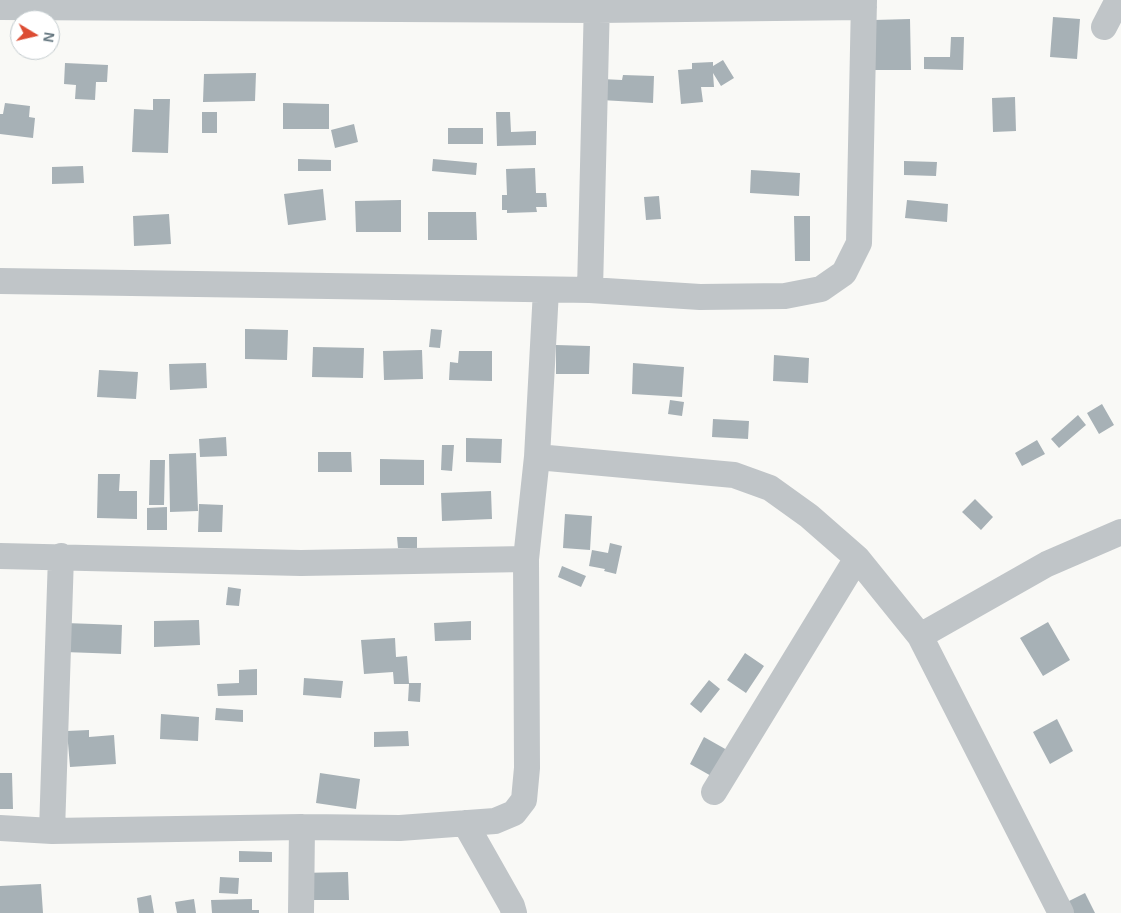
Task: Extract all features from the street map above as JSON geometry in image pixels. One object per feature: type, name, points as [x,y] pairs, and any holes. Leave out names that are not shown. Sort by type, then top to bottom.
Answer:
[{"type":"street","points":[[1104,27],[1118,0]]},
{"type":"street","points":[[0,8],[864,3],[859,243],[844,273],[821,288],[785,296],[700,297],[590,290],[0,281]]},
{"type":"street","points":[[590,290],[597,5]]},
{"type":"street","points":[[0,828],[52,830],[302,827],[400,828],[495,821],[514,813],[524,800],[527,768],[526,559],[537,457],[546,290]]},
{"type":"street","points":[[537,457],[734,474],[770,488],[809,516],[857,558],[920,636],[1061,913]]},
{"type":"street","points":[[920,636],[1047,564],[1121,532]]},
{"type":"street","points":[[0,556],[301,563],[526,559]]},
{"type":"street","points":[[52,830],[61,556]]},
{"type":"street","points":[[714,792],[857,558]]},
{"type":"street","points":[[465,824],[499,882],[514,913]]},
{"type":"street","points":[[301,913],[302,827]]},
{"type":"building","points":[[1053,17],[1080,19],[1077,59],[1050,57]]},
{"type":"building","points":[[910,19],[911,70],[874,70],[874,20]]},
{"type":"building","points":[[951,37],[964,37],[963,70],[924,69],[924,57],[950,57]]},
{"type":"building","points":[[723,60],[734,78],[721,86],[713,73],[714,87],[701,87],[703,102],[681,104],[678,70],[692,69],[692,63],[713,62],[713,66]]},
{"type":"building","points":[[65,63],[108,65],[107,82],[96,82],[95,100],[75,99],[76,85],[64,84]]},
{"type":"building","points":[[256,73],[255,101],[203,102],[204,74]]},
{"type":"building","points":[[623,75],[654,76],[653,103],[601,100],[602,79],[622,80]]},
{"type":"building","points":[[1015,97],[1016,131],[993,132],[992,98]]},
{"type":"building","points":[[153,99],[170,99],[168,153],[132,152],[134,109],[153,110]]},
{"type":"building","points":[[5,103],[30,106],[29,117],[35,118],[33,138],[0,134],[0,114],[3,114]]},
{"type":"building","points":[[283,103],[329,104],[329,129],[283,129]]},
{"type":"building","points":[[202,112],[217,112],[217,133],[202,133]]},
{"type":"building","points":[[496,112],[510,112],[511,132],[536,131],[536,145],[497,146]]},
{"type":"building","points":[[354,124],[358,142],[335,148],[331,130]]},
{"type":"building","points":[[448,128],[483,128],[483,144],[448,144]]},
{"type":"building","points":[[298,159],[331,160],[331,171],[298,171]]},
{"type":"building","points":[[433,159],[477,163],[476,175],[432,171]]},
{"type":"building","points":[[904,161],[937,162],[936,176],[904,175]]},
{"type":"building","points":[[83,166],[84,183],[52,184],[52,167]]},
{"type":"building","points":[[535,168],[536,193],[546,193],[547,207],[536,207],[537,212],[507,213],[507,210],[502,210],[502,195],[507,195],[506,169]]},
{"type":"building","points":[[751,170],[800,173],[799,196],[750,193]]},
{"type":"building","points":[[323,189],[326,220],[288,225],[284,194]]},
{"type":"building","points":[[659,196],[661,219],[646,220],[644,197]]},
{"type":"building","points":[[401,200],[401,232],[356,232],[355,201]]},
{"type":"building","points":[[907,200],[948,204],[947,222],[905,218]]},
{"type":"building","points":[[428,212],[476,212],[477,240],[428,240]]},
{"type":"building","points":[[169,214],[171,244],[134,246],[133,216]]},
{"type":"building","points":[[794,216],[810,216],[810,261],[795,261]]},
{"type":"building","points":[[245,329],[288,330],[287,360],[245,359]]},
{"type":"building","points":[[431,329],[442,330],[440,348],[429,347]]},
{"type":"building","points":[[556,345],[590,346],[589,374],[556,374]]},
{"type":"building","points":[[313,347],[364,348],[363,378],[312,377]]},
{"type":"building","points":[[422,350],[423,379],[384,380],[383,351]]},
{"type":"building","points":[[459,351],[492,351],[492,381],[449,380],[450,362],[458,363]]},
{"type":"building","points":[[774,355],[809,358],[808,383],[773,381]]},
{"type":"building","points":[[206,363],[207,388],[170,390],[169,364]]},
{"type":"building","points":[[633,363],[684,367],[682,397],[632,394]]},
{"type":"building","points":[[99,370],[138,372],[136,399],[97,397]]},
{"type":"building","points":[[670,400],[684,402],[682,416],[668,414]]},
{"type":"building","points":[[1102,404],[1114,425],[1099,434],[1087,413]]},
{"type":"building","points":[[1078,415],[1086,425],[1059,448],[1051,439]]},
{"type":"building","points":[[713,419],[749,421],[748,439],[712,437]]},
{"type":"building","points":[[226,437],[227,456],[200,457],[199,439]]},
{"type":"building","points":[[466,438],[502,439],[501,463],[466,462]]},
{"type":"building","points":[[1037,440],[1045,454],[1022,466],[1015,453]]},
{"type":"building","points":[[442,445],[454,445],[452,471],[441,470]]},
{"type":"building","points":[[318,452],[351,452],[352,472],[318,472]]},
{"type":"building","points":[[196,453],[198,511],[170,512],[169,454]]},
{"type":"building","points":[[380,459],[424,460],[424,485],[380,485]]},
{"type":"building","points":[[150,460],[165,460],[164,505],[149,505]]},
{"type":"building","points":[[98,474],[120,474],[119,491],[137,491],[137,519],[97,518]]},
{"type":"building","points":[[491,491],[492,519],[442,521],[441,493]]},
{"type":"building","points":[[975,499],[993,517],[981,530],[962,512]]},
{"type":"building","points":[[199,504],[223,505],[222,532],[198,532]]},
{"type":"building","points":[[167,507],[167,530],[147,530],[147,508]]},
{"type":"building","points":[[565,514],[592,516],[590,550],[563,548]]},
{"type":"building","points":[[397,537],[417,537],[417,548],[398,548]]},
{"type":"building","points":[[610,543],[622,546],[616,574],[604,571],[605,569],[589,566],[592,550],[608,553]]},
{"type":"building","points":[[562,566],[586,576],[581,587],[558,577]]},
{"type":"building","points":[[228,587],[241,589],[239,606],[226,605]]},
{"type":"building","points":[[199,620],[200,645],[154,647],[154,621]]},
{"type":"building","points":[[471,621],[471,640],[435,641],[434,623]]},
{"type":"building","points":[[1048,622],[1070,660],[1043,676],[1020,638]]},
{"type":"building","points":[[65,623],[122,625],[121,654],[64,652]]},
{"type":"building","points":[[395,638],[396,657],[407,656],[409,683],[421,683],[420,702],[408,701],[409,684],[394,684],[393,672],[364,674],[361,640]]},
{"type":"building","points":[[745,653],[764,666],[746,693],[727,680]]},
{"type":"building","points":[[257,669],[257,695],[218,696],[217,684],[239,683],[239,670]]},
{"type":"building","points":[[304,678],[343,681],[341,698],[303,695]]},
{"type":"building","points":[[709,680],[720,689],[701,713],[690,704]]},
{"type":"building","points":[[216,708],[243,710],[243,722],[215,720]]},
{"type":"building","points":[[161,714],[199,717],[198,741],[160,739]]},
{"type":"building","points":[[1057,719],[1073,751],[1050,764],[1033,732]]},
{"type":"building","points":[[89,730],[89,737],[114,735],[116,764],[70,767],[67,731]]},
{"type":"building","points":[[408,731],[409,746],[374,747],[374,732]]},
{"type":"building","points":[[704,737],[727,750],[713,777],[690,764]]},
{"type":"building","points":[[0,773],[12,773],[13,809],[0,809]]},
{"type":"building","points":[[320,773],[360,779],[356,809],[316,803]]},
{"type":"building","points":[[239,851],[272,852],[272,862],[239,862]]},
{"type":"building","points":[[348,872],[349,900],[299,900],[299,873]]},
{"type":"building","points":[[220,877],[239,878],[238,894],[219,893]]},
{"type":"building","points":[[41,884],[43,913],[0,913],[0,886]]},
{"type":"building","points":[[1085,893],[1095,913],[1072,913],[1067,902]]},
{"type":"building","points":[[151,895],[154,913],[139,913],[137,898]]},
{"type":"building","points":[[194,899],[196,913],[177,913],[175,902]]},
{"type":"building","points":[[252,899],[252,910],[259,910],[259,913],[212,913],[211,900]]}]
